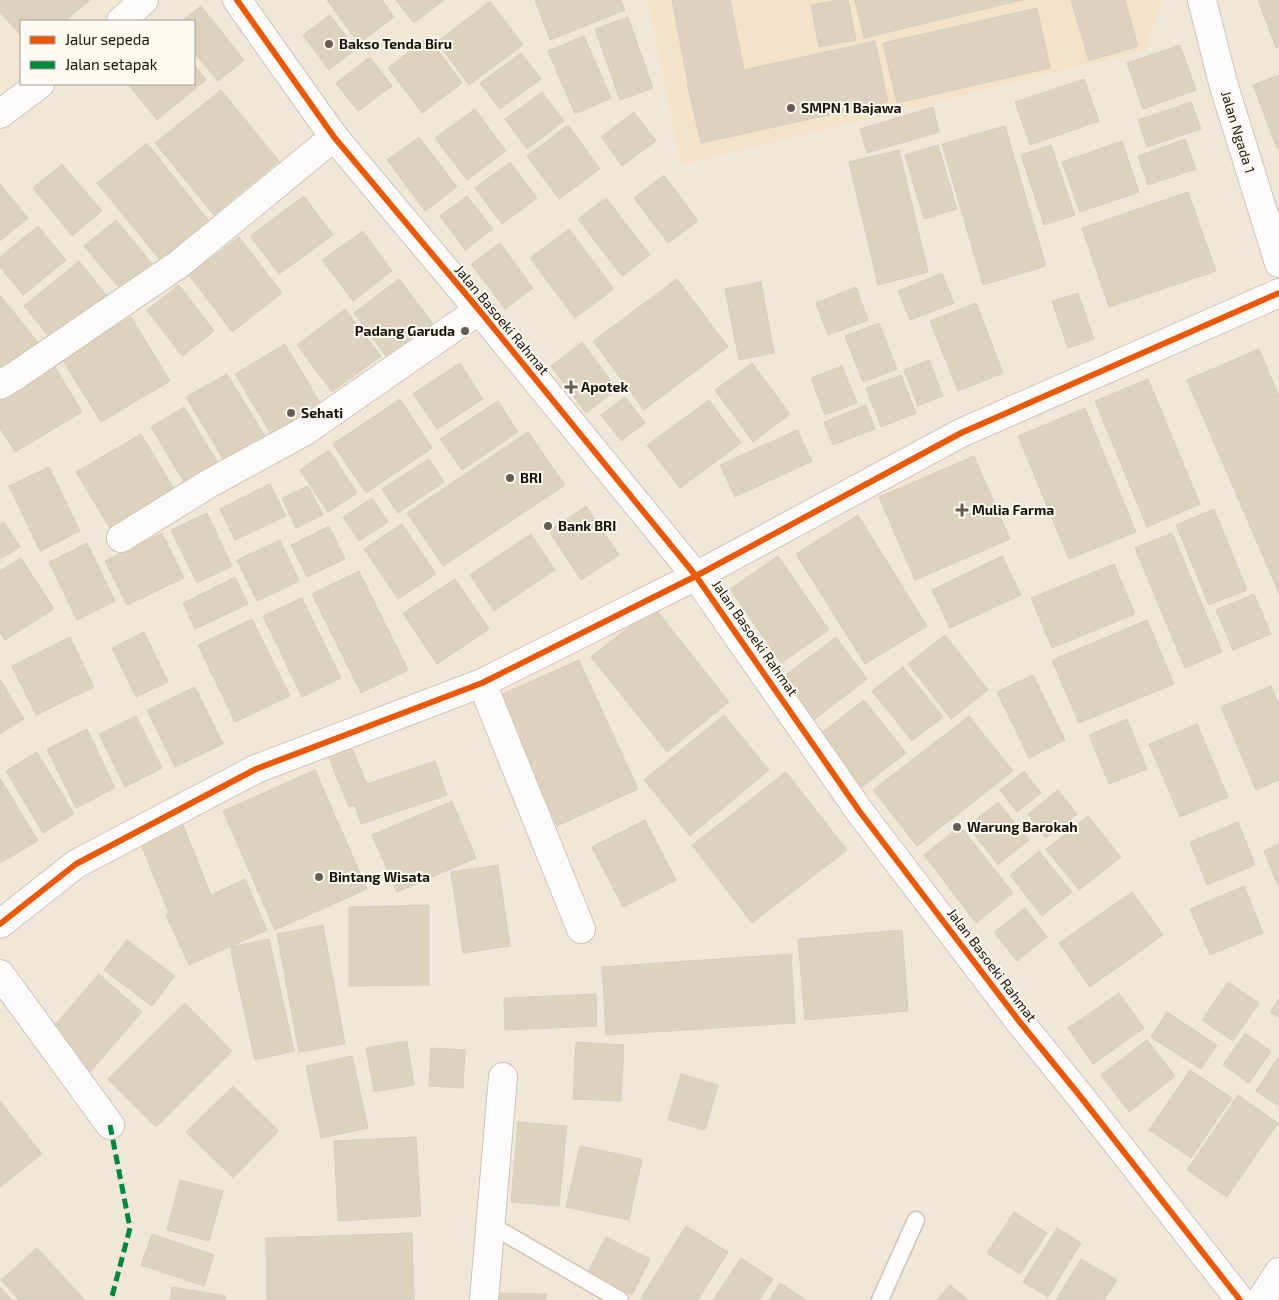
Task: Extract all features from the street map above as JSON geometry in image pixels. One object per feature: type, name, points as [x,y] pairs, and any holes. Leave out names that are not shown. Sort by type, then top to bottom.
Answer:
[{"type":"street","points":[[122,20],[144,0]]},
{"type":"street","name":"Jalan Basoeki Rahmat","points":[[237,0],[334,137],[696,576],[860,812],[1019,1021],[1240,1300]]},
{"type":"street","name":"Jalan Ngada 1","points":[[1202,0],[1223,83],[1279,263]]},
{"type":"street","points":[[0,114],[39,85]]},
{"type":"street","points":[[0,385],[179,264],[334,137]]},
{"type":"street","points":[[0,924],[76,864],[256,769],[482,683],[696,576],[961,433],[1279,293]]},
{"type":"street","points":[[121,538],[210,483],[305,431],[478,310]]},
{"type":"street","points":[[482,683],[581,929]]},
{"type":"street","points":[[0,974],[110,1125]]},
{"type":"street","points":[[484,1300],[503,1077]]},
{"type":"street","points":[[1261,1300],[1279,1272]]},
{"type":"lane","points":[[880,1300],[916,1220]]},
{"type":"lane","points":[[489,1224],[620,1300]]},
{"type":"shaded area","name":"SMPN 1 Bajawa","points":[[648,0],[1163,0],[1144,51],[681,165]]},
{"type":"building","points":[[0,0],[90,0],[66,20],[20,20],[20,35],[0,12]]},
{"type":"building","points":[[327,0],[382,0],[394,17],[359,44]]},
{"type":"building","points":[[396,0],[444,0],[414,23]]},
{"type":"building","points":[[535,0],[621,0],[625,10],[550,40]]},
{"type":"building","points":[[672,0],[730,0],[744,70],[875,41],[888,102],[701,143],[687,83]]},
{"type":"building","points":[[848,0],[856,40],[819,47],[811,5]]},
{"type":"building","points":[[855,0],[1022,0],[864,38]]},
{"type":"building","points":[[1071,0],[1125,0],[1138,46],[1089,61]]},
{"type":"building","points":[[1258,0],[1279,0],[1279,47],[1276,48]]},
{"type":"building","points":[[490,1],[523,45],[469,85],[437,42]]},
{"type":"building","points":[[201,6],[244,60],[218,81],[195,53],[195,20],[183,20]]},
{"type":"building","points":[[1037,8],[1050,68],[897,103],[883,43]]},
{"type":"building","points":[[330,15],[356,49],[329,70],[303,35]]},
{"type":"building","points":[[628,17],[653,88],[620,100],[595,29]]},
{"type":"building","points":[[584,36],[611,98],[575,114],[548,51]]},
{"type":"building","points":[[428,37],[462,83],[422,113],[388,68]]},
{"type":"building","points":[[1180,45],[1196,90],[1143,109],[1127,63]]},
{"type":"building","points":[[521,53],[541,79],[500,109],[480,83]]},
{"type":"building","points":[[370,57],[392,86],[358,111],[336,83]]},
{"type":"building","points":[[195,66],[206,80],[157,120],[129,85],[195,85]]},
{"type":"building","points":[[1279,75],[1279,148],[1277,148],[1253,85]]},
{"type":"building","points":[[1084,79],[1099,121],[1030,145],[1015,102]]},
{"type":"building","points":[[221,90],[279,161],[214,215],[155,143]]},
{"type":"building","points":[[542,92],[564,121],[527,149],[505,119]]},
{"type":"building","points":[[1191,102],[1201,129],[1147,147],[1138,120]]},
{"type":"building","points":[[933,107],[939,132],[867,153],[860,129]]},
{"type":"building","points":[[475,109],[506,151],[467,180],[435,138]]},
{"type":"building","points":[[634,112],[656,141],[622,166],[601,137]]},
{"type":"building","points":[[568,125],[600,169],[559,199],[527,156]]},
{"type":"building","points":[[1005,126],[1046,266],[983,285],[942,144]]},
{"type":"building","points":[[419,137],[457,187],[425,211],[387,160]]},
{"type":"building","points":[[1185,139],[1196,169],[1148,185],[1138,156]]},
{"type":"building","points":[[1122,141],[1139,192],[1080,212],[1062,162]]},
{"type":"building","points":[[147,143],[209,221],[160,260],[97,183]]},
{"type":"building","points":[[938,145],[957,209],[924,219],[905,155]]},
{"type":"building","points":[[1051,145],[1075,215],[1044,225],[1021,155]]},
{"type":"building","points":[[899,150],[928,272],[878,285],[849,162]]},
{"type":"building","points":[[510,162],[537,198],[502,224],[475,188]]},
{"type":"building","points":[[62,164],[102,211],[72,236],[33,188]]},
{"type":"building","points":[[664,175],[698,221],[668,243],[634,198]]},
{"type":"building","points":[[0,184],[28,218],[0,241]]},
{"type":"building","points":[[1188,192],[1216,271],[1109,307],[1082,228]]},
{"type":"building","points":[[304,196],[333,235],[279,274],[250,236]]},
{"type":"building","points":[[467,196],[493,229],[465,250],[440,216]]},
{"type":"building","points":[[606,198],[650,255],[622,276],[578,219]]},
{"type":"building","points":[[116,220],[153,265],[121,290],[84,246]]},
{"type":"building","points":[[38,226],[66,260],[23,295],[0,267],[0,257]]},
{"type":"building","points":[[569,229],[614,289],[575,318],[530,258]]},
{"type":"building","points":[[363,231],[392,271],[353,301],[322,260]]},
{"type":"building","points":[[239,237],[282,293],[232,332],[189,275]]},
{"type":"building","points":[[500,243],[533,288],[505,309],[471,264]]},
{"type":"building","points":[[79,261],[106,295],[51,339],[24,306]]},
{"type":"building","points":[[942,273],[954,303],[910,320],[898,291]]},
{"type":"building","points":[[399,279],[437,329],[392,364],[354,313]]},
{"type":"building","points":[[677,279],[728,347],[644,410],[593,341]]},
{"type":"building","points":[[761,282],[774,353],[739,360],[725,289]]},
{"type":"building","points":[[179,285],[214,331],[182,356],[147,310]]},
{"type":"building","points":[[856,287],[868,320],[828,335],[816,303]]},
{"type":"building","points":[[1078,293],[1094,339],[1068,348],[1052,301]]},
{"type":"building","points":[[0,295],[40,345],[0,377]]},
{"type":"building","points":[[976,303],[1003,373],[958,391],[930,321]]},
{"type":"building","points":[[345,309],[381,356],[332,392],[297,345]]},
{"type":"building","points":[[131,317],[170,381],[101,422],[62,359]]},
{"type":"building","points":[[879,323],[897,369],[863,382],[845,336]]},
{"type":"building","points":[[582,342],[617,389],[586,413],[551,366]]},
{"type":"building","points":[[285,344],[325,411],[275,441],[235,374]]},
{"type":"building","points":[[1259,349],[1279,396],[1279,593],[1187,380]]},
{"type":"building","points":[[929,360],[943,396],[918,406],[904,370]]},
{"type":"building","points":[[460,363],[483,399],[437,429],[413,394]]},
{"type":"building","points":[[752,363],[790,414],[753,442],[715,390]]},
{"type":"building","points":[[54,365],[82,412],[15,452],[0,428],[0,397]]},
{"type":"building","points":[[842,366],[857,403],[825,415],[811,378]]},
{"type":"building","points":[[227,374],[266,438],[225,462],[186,397]]},
{"type":"building","points":[[901,375],[916,413],[881,427],[866,388]]},
{"type":"building","points":[[1148,379],[1200,504],[1147,527],[1095,401]]},
{"type":"building","points":[[625,397],[645,423],[621,441],[601,415]]},
{"type":"building","points":[[400,399],[432,448],[366,493],[333,444]]},
{"type":"building","points":[[709,400],[741,443],[680,488],[647,445]]},
{"type":"building","points":[[498,401],[518,432],[462,470],[440,439]]},
{"type":"building","points":[[866,405],[875,429],[833,445],[824,422]]},
{"type":"building","points":[[184,407],[220,466],[187,487],[151,427]]},
{"type":"building","points":[[1085,408],[1136,532],[1069,559],[1018,436]]},
{"type":"building","points":[[797,430],[812,461],[735,497],[720,465]]},
{"type":"building","points":[[528,432],[565,485],[443,566],[407,513]]},
{"type":"building","points":[[141,434],[179,497],[114,535],[76,472]]},
{"type":"building","points":[[329,450],[357,493],[328,512],[300,470]]},
{"type":"building","points":[[974,456],[1010,539],[915,580],[879,497]]},
{"type":"building","points":[[429,459],[444,482],[398,513],[382,489]]},
{"type":"building","points":[[49,467],[80,531],[40,551],[9,486]]},
{"type":"building","points":[[270,484],[286,516],[235,540],[220,509]]},
{"type":"building","points":[[308,486],[323,515],[296,528],[282,498]]},
{"type":"building","points":[[372,498],[388,522],[359,541],[343,517]]},
{"type":"building","points":[[586,506],[619,555],[581,580],[549,531]]},
{"type":"building","points":[[1214,509],[1247,590],[1209,605],[1176,525]]},
{"type":"building","points":[[207,513],[232,566],[197,583],[171,530]]},
{"type":"building","points":[[858,515],[927,626],[865,664],[796,554]]},
{"type":"building","points":[[4,522],[20,547],[0,559],[0,524]]},
{"type":"building","points":[[402,524],[436,574],[398,599],[364,549]]},
{"type":"building","points":[[329,526],[345,559],[307,577],[291,545]]},
{"type":"building","points":[[162,533],[184,578],[127,605],[105,561]]},
{"type":"building","points":[[1172,533],[1222,652],[1185,668],[1135,548]]},
{"type":"building","points":[[531,534],[555,570],[494,611],[470,575]]},
{"type":"building","points":[[280,540],[299,581],[257,601],[237,560]]},
{"type":"building","points":[[87,543],[115,601],[77,620],[49,562]]},
{"type":"building","points":[[778,556],[829,630],[781,663],[730,589]]},
{"type":"building","points":[[1002,556],[1021,595],[950,628],[932,590]]},
{"type":"building","points":[[21,558],[54,609],[5,640],[0,632],[0,571]]},
{"type":"building","points":[[1114,564],[1135,614],[1052,648],[1031,598]]},
{"type":"building","points":[[359,571],[408,670],[361,693],[312,594]]},
{"type":"building","points":[[235,577],[248,604],[195,629],[183,603]]},
{"type":"building","points":[[455,579],[489,629],[437,664],[403,613]]},
{"type":"building","points":[[1254,594],[1271,634],[1233,650],[1216,610]]},
{"type":"building","points":[[302,598],[341,678],[302,697],[263,616]]},
{"type":"building","points":[[654,607],[729,702],[667,752],[591,657]]},
{"type":"building","points":[[252,619],[290,696],[235,722],[198,645]]},
{"type":"building","points":[[1147,620],[1174,684],[1079,723],[1052,660]]},
{"type":"building","points":[[144,632],[168,682],[136,697],[112,648]]},
{"type":"building","points":[[945,635],[988,690],[951,719],[908,664]]},
{"type":"building","points":[[70,637],[94,687],[36,715],[12,666]]},
{"type":"building","points":[[836,637],[867,679],[811,722],[779,680]]},
{"type":"building","points":[[579,660],[638,789],[557,826],[498,696]]},
{"type":"building","points":[[903,667],[943,717],[912,741],[872,691]]},
{"type":"building","points":[[1033,675],[1065,740],[1029,758],[997,692]]},
{"type":"building","points":[[0,679],[24,719],[0,734]]},
{"type":"building","points":[[1271,686],[1279,705],[1279,780],[1256,790],[1221,707]]},
{"type":"building","points":[[195,687],[223,744],[175,767],[147,710]]},
{"type":"building","points":[[864,700],[906,753],[861,788],[819,735]]},
{"type":"building","points":[[724,715],[769,770],[690,836],[644,780]]},
{"type":"building","points":[[136,716],[162,768],[125,787],[99,734]]},
{"type":"building","points":[[969,716],[1013,771],[917,846],[873,790]]},
{"type":"building","points":[[1127,719],[1147,769],[1109,784],[1089,735]]},
{"type":"building","points":[[1197,724],[1228,797],[1180,817],[1149,744]]},
{"type":"building","points":[[87,729],[115,788],[76,808],[47,749]]},
{"type":"building","points":[[349,741],[367,784],[435,761],[447,795],[361,824],[355,805],[349,807],[326,751]]},
{"type":"building","points":[[37,752],[74,814],[43,833],[6,771]]},
{"type":"building","points":[[315,770],[367,889],[275,930],[223,811]]},
{"type":"building","points":[[1024,771],[1041,793],[1017,812],[1000,790]]},
{"type":"building","points":[[786,772],[847,850],[752,923],[692,845]]},
{"type":"building","points":[[0,778],[38,841],[0,863]]},
{"type":"building","points":[[1058,790],[1077,814],[1046,838],[1028,814]]},
{"type":"building","points":[[452,801],[476,858],[397,892],[372,835]]},
{"type":"building","points":[[998,802],[1029,840],[998,865],[968,826]]},
{"type":"building","points":[[1088,816],[1121,857],[1079,890],[1046,849]]},
{"type":"building","points":[[645,820],[676,880],[623,907],[592,847]]},
{"type":"building","points":[[1238,822],[1255,865],[1207,885],[1190,842]]},
{"type":"building","points":[[183,825],[211,895],[245,879],[267,930],[189,965],[166,915],[169,913],[140,842]]},
{"type":"building","points":[[960,826],[1013,893],[976,923],[924,855]]},
{"type":"building","points":[[1279,844],[1279,888],[1264,851]]},
{"type":"building","points":[[1039,851],[1072,892],[1042,916],[1010,875]]},
{"type":"building","points":[[498,865],[510,946],[463,953],[451,872]]},
{"type":"building","points":[[1244,886],[1263,933],[1210,955],[1190,909]]},
{"type":"building","points":[[1132,892],[1163,935],[1090,987],[1059,943]]},
{"type":"building","points":[[429,905],[429,985],[349,986],[349,907]]},
{"type":"building","points":[[1025,908],[1047,937],[1017,961],[994,932]]},
{"type":"building","points":[[323,925],[345,1044],[299,1052],[277,934]]},
{"type":"building","points":[[902,930],[908,1011],[805,1020],[798,939]]},
{"type":"building","points":[[269,939],[294,1051],[255,1060],[230,947]]},
{"type":"building","points":[[127,940],[175,976],[152,1006],[104,970]]},
{"type":"building","points":[[791,954],[795,1023],[606,1035],[602,967]]},
{"type":"building","points":[[99,974],[142,1012],[90,1072],[47,1034]]},
{"type":"building","points":[[1228,982],[1259,1003],[1233,1041],[1202,1020]]},
{"type":"building","points":[[1119,993],[1144,1028],[1093,1064],[1068,1028]]},
{"type":"building","points":[[596,994],[597,1026],[505,1030],[504,998]]},
{"type":"building","points":[[1279,999],[1279,1017],[1270,1012]]},
{"type":"building","points":[[185,1003],[232,1051],[156,1127],[108,1079]]},
{"type":"building","points":[[1167,1012],[1217,1045],[1201,1069],[1151,1037]]},
{"type":"building","points":[[1245,1033],[1271,1051],[1249,1083],[1223,1065]]},
{"type":"building","points":[[1147,1040],[1175,1076],[1129,1112],[1101,1075]]},
{"type":"building","points":[[407,1041],[414,1085],[374,1092],[366,1048]]},
{"type":"building","points":[[576,1042],[624,1045],[621,1101],[573,1099]]},
{"type":"building","points":[[431,1048],[465,1050],[463,1088],[429,1086]]},
{"type":"building","points":[[352,1056],[368,1128],[321,1138],[306,1066]]},
{"type":"building","points":[[1279,1056],[1279,1106],[1256,1091]]},
{"type":"building","points":[[1190,1070],[1232,1098],[1191,1158],[1149,1130]]},
{"type":"building","points":[[681,1074],[718,1085],[705,1130],[668,1120]]},
{"type":"building","points":[[233,1086],[279,1131],[233,1178],[186,1132]]},
{"type":"building","points":[[1238,1095],[1278,1123],[1227,1197],[1187,1170]]},
{"type":"building","points":[[0,1101],[42,1154],[0,1187]]},
{"type":"building","points":[[518,1122],[567,1126],[559,1206],[511,1202]]},
{"type":"building","points":[[416,1137],[421,1216],[338,1221],[334,1141]]},
{"type":"building","points":[[580,1146],[642,1159],[629,1220],[566,1207]]},
{"type":"building","points":[[180,1180],[223,1191],[209,1241],[167,1230]]},
{"type":"building","points":[[1014,1212],[1047,1233],[1020,1274],[987,1253]]},
{"type":"building","points":[[686,1226],[728,1252],[698,1300],[644,1300],[641,1298]]},
{"type":"building","points":[[1057,1228],[1081,1243],[1048,1297],[1023,1282]]},
{"type":"building","points":[[412,1233],[414,1300],[267,1300],[266,1238]]},
{"type":"building","points":[[152,1234],[214,1255],[204,1286],[141,1265]]},
{"type":"building","points":[[606,1237],[650,1259],[632,1295],[588,1272]]},
{"type":"building","points":[[37,1248],[85,1300],[19,1300],[1,1280]]},
{"type":"building","points":[[741,1258],[773,1279],[759,1300],[713,1300]]},
{"type":"building","points":[[1081,1259],[1117,1280],[1104,1300],[1056,1300]]},
{"type":"building","points":[[780,1283],[806,1300],[769,1300]]},
{"type":"building","points":[[950,1285],[968,1300],[937,1300]]},
{"type":"building","points":[[0,1287],[12,1300],[0,1300]]},
{"type":"building","points":[[172,1287],[226,1296],[225,1300],[170,1300]]},
{"type":"building","points":[[493,1293],[546,1294],[546,1300],[492,1300]]},
{"type":"marked path","points":[[110,1125],[130,1228],[111,1300]]},
{"type":"cycle path","points":[[237,0],[334,137],[479,310],[696,576],[860,812],[1019,1021],[1240,1300]]},
{"type":"cycle path","points":[[0,924],[76,864],[256,769],[482,683],[696,576],[961,433],[1279,293]]},
{"type":"place","name":"Bakso Tenda Biru","points":[[329,44]]},
{"type":"place","name":"SMPN 1 Bajawa","points":[[791,108]]},
{"type":"place","name":"Padang Garuda","points":[[465,331]]},
{"type":"place","name":"Apotek","points":[[571,387]]},
{"type":"place","name":"Sehati","points":[[291,413]]},
{"type":"place","name":"BRI","points":[[510,478]]},
{"type":"place","name":"Mulia Farma","points":[[962,510]]},
{"type":"place","name":"Bank BRI","points":[[548,526]]},
{"type":"place","name":"Warung Barokah","points":[[957,827]]},
{"type":"place","name":"Bintang Wisata","points":[[319,877]]}]
